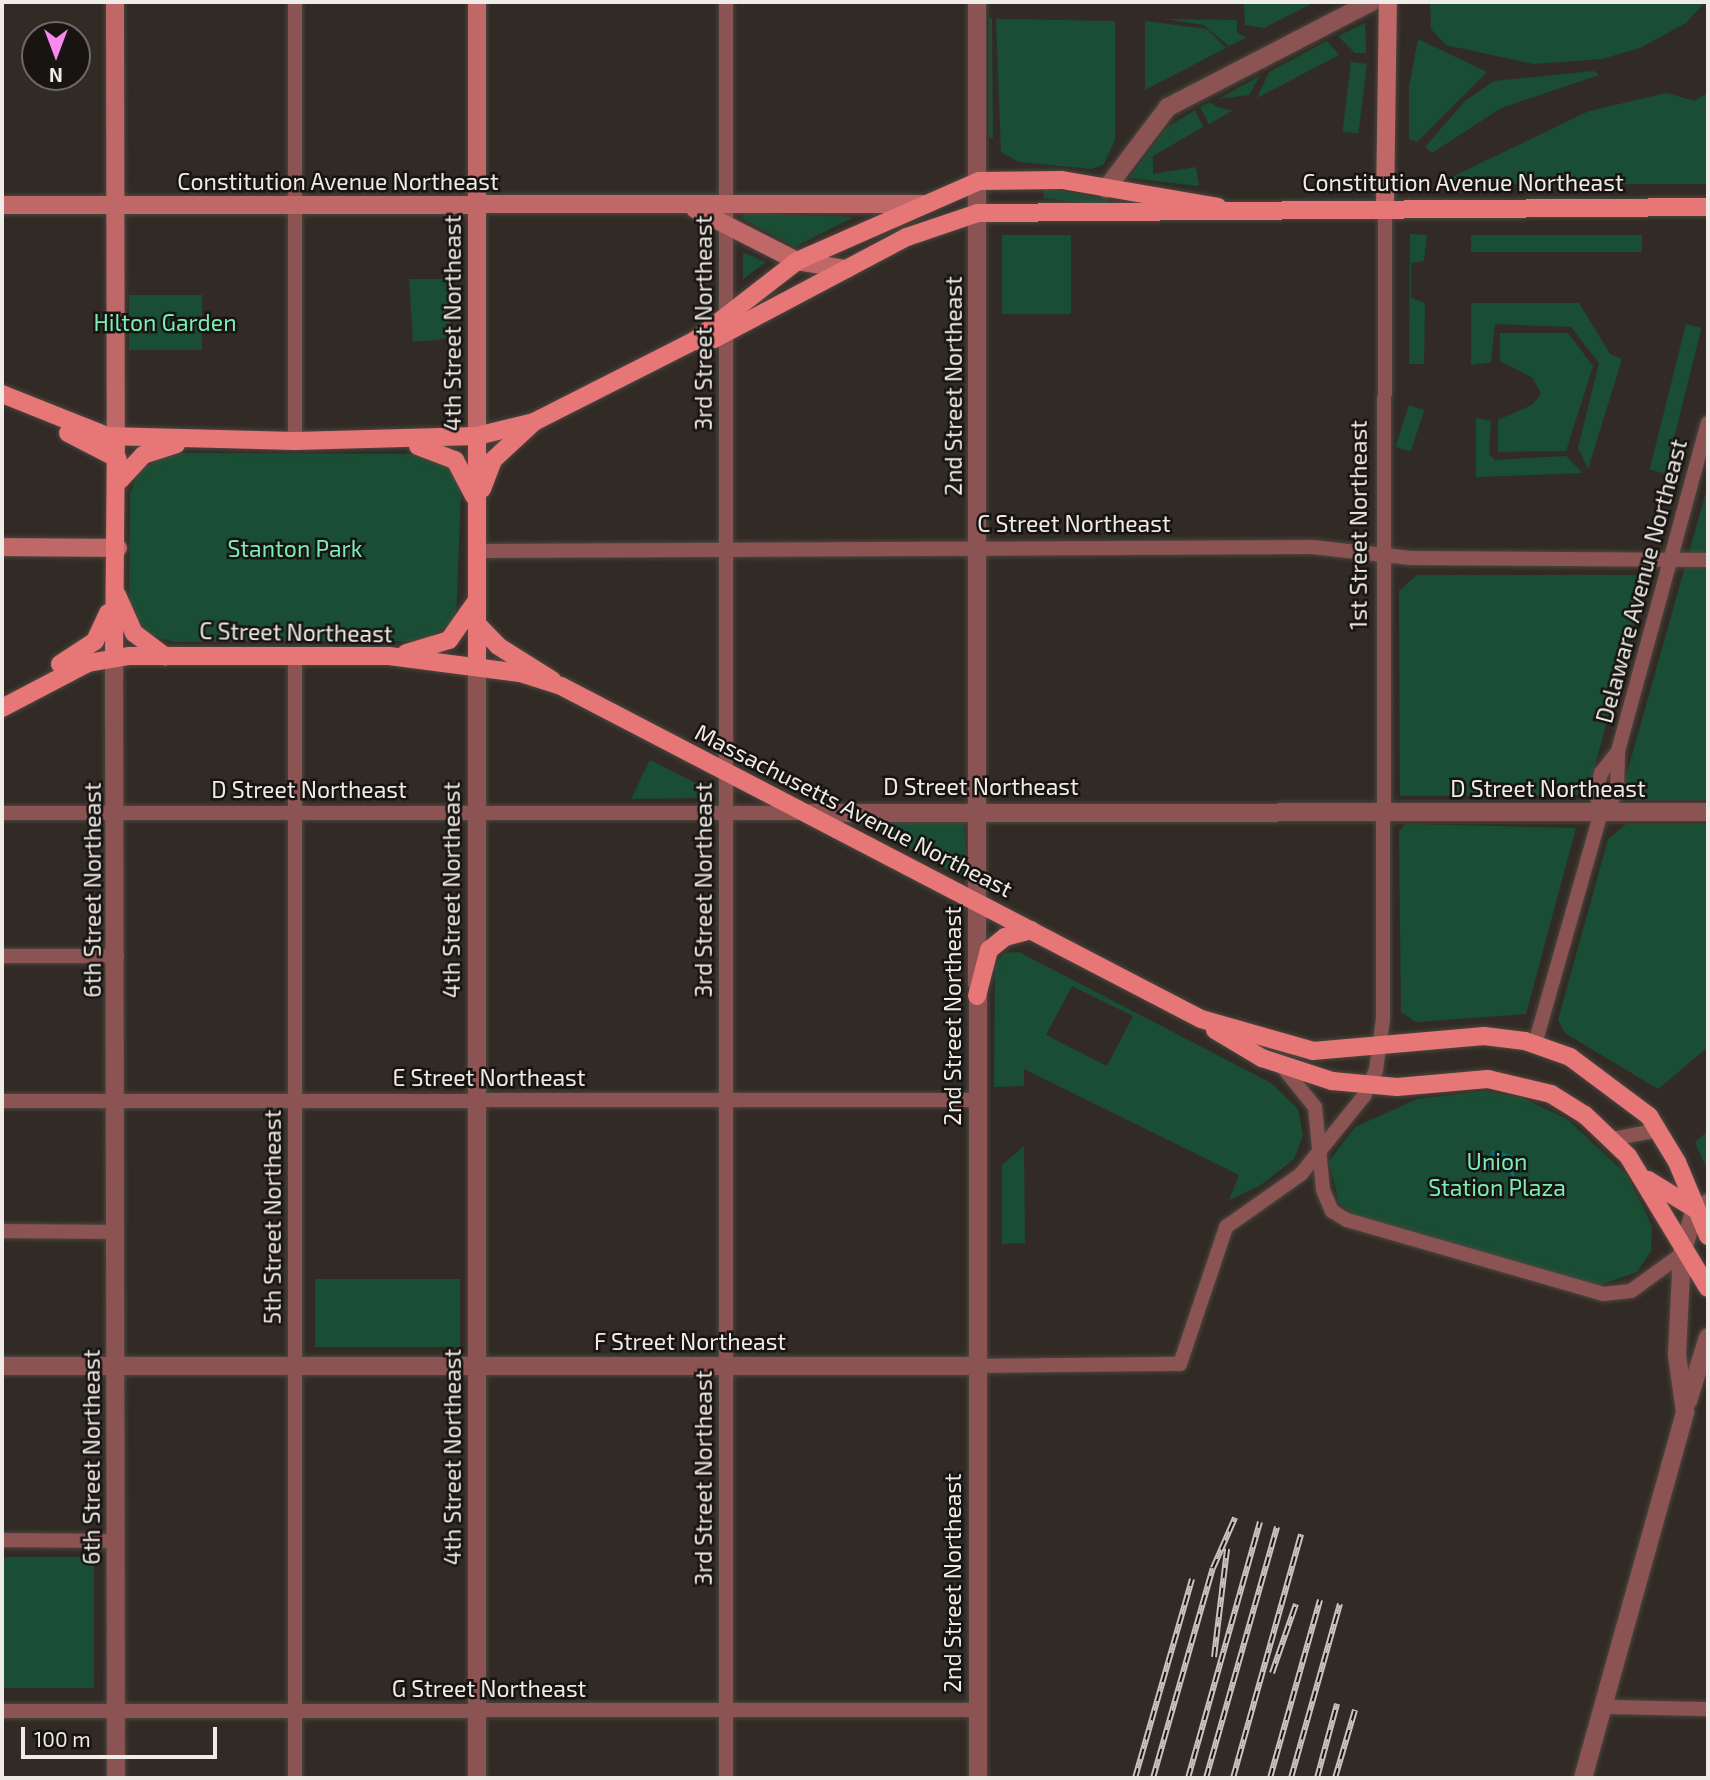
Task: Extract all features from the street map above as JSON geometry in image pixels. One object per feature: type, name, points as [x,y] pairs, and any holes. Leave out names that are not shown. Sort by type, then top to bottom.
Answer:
[{"type":"main road","name":"6th Street Northeast","points":[[114,658],[120,480],[116,436],[115,2]]},
{"type":"main road","name":"4th Street Northeast","points":[[477,2],[477,664]]},
{"type":"main road","name":"1st Street Northeast","points":[[1385,207],[1388,2]]},
{"type":"main road","name":"Constitution Avenue Northeast","points":[[694,341],[726,313],[797,261],[979,181],[1045,178],[1218,207]]},
{"type":"main road","name":"Constitution Avenue Northeast","points":[[2,205],[675,206],[726,213],[922,204]]},
{"type":"main road","name":"Constitution Avenue Northeast","points":[[694,341],[726,333],[907,237],[978,213],[1218,207],[1708,207]]},
{"type":"main road","name":"Constitution Avenue Northeast","points":[[726,213],[797,261],[846,269]]},
{"type":"main road","points":[[42,415],[116,436],[191,440],[391,441],[477,436],[534,422],[694,341]]},
{"type":"main road","points":[[2,394],[118,459]]},
{"type":"main road","points":[[477,506],[493,460],[534,422]]},
{"type":"main road","points":[[120,480],[148,452],[191,440]]},
{"type":"main road","points":[[391,441],[451,457],[477,506]]},
{"type":"main road","points":[[2,547],[118,548]]},
{"type":"main road","points":[[115,589],[134,633],[165,656]]},
{"type":"main road","points":[[2,695],[90,646],[101,634],[115,589]]},
{"type":"main road","points":[[389,656],[449,640],[477,599]]},
{"type":"main road","points":[[477,624],[498,646],[561,687]]},
{"type":"main road","name":"C Street Northeast","points":[[2,708],[88,663],[114,658],[389,656],[477,664]]},
{"type":"main road","name":"Massachusetts Avenue Northeast","points":[[477,664],[561,687],[976,901],[1200,1019],[1232,1043],[1281,1065],[1370,1086],[1408,1086],[1473,1078],[1523,1085],[1573,1107],[1612,1139],[1646,1179]]},
{"type":"main road","points":[[976,996],[989,950],[1031,930]]},
{"type":"main road","name":"Massachusetts Avenue Northeast","points":[[1200,1019],[1296,1049],[1382,1048],[1468,1035],[1535,1044],[1608,1080],[1659,1130]]},
{"type":"main road","points":[[1659,1130],[1702,1206],[1708,1236]]},
{"type":"main road","points":[[1646,1179],[1702,1206]]},
{"type":"main road","points":[[1646,1179],[1682,1254],[1708,1288]]},
{"type":"street","points":[[295,2],[295,441]]},
{"type":"street","name":"3rd Street Northeast","points":[[726,2],[726,1778]]},
{"type":"street","name":"2nd Street Northeast","points":[[977,2],[978,1778]]},
{"type":"street","points":[[1106,189],[1168,107],[1371,2]]},
{"type":"street","name":"1st Street Northeast","points":[[1269,1199],[1318,1155],[1370,1086],[1382,1048],[1385,207]]},
{"type":"street","name":"Delaware Avenue Northeast","points":[[1535,1044],[1601,812],[1617,793],[1618,751],[1708,424]]},
{"type":"street","name":"C Street Northeast","points":[[477,551],[1312,547],[1383,555],[1670,557],[1708,560]]},
{"type":"street","name":"5th Street Northeast","points":[[295,656],[295,1778]]},
{"type":"street","name":"6th Street Northeast","points":[[114,658],[117,956],[116,1778]]},
{"type":"street","name":"4th Street Northeast","points":[[477,664],[477,1778]]},
{"type":"street","name":"D Street Northeast","points":[[2,813],[806,813],[977,810],[1708,812]]},
{"type":"street","points":[[2,956],[117,956]]},
{"type":"street","points":[[1281,1065],[1315,1107],[1320,1179],[1332,1211],[1347,1220],[1594,1292],[1631,1291],[1682,1254]]},
{"type":"street","name":"E Street Northeast","points":[[2,1101],[976,1100]]},
{"type":"street","points":[[1612,1139],[1659,1130]]},
{"type":"street","name":"F Street Northeast","points":[[2,1366],[1180,1364],[1226,1227],[1269,1199]]},
{"type":"street","points":[[1685,1412],[1677,1356],[1682,1254],[1702,1206]]},
{"type":"street","points":[[2,1231],[116,1232]]},
{"type":"street","points":[[1583,1778],[1708,1337]]},
{"type":"street","points":[[2,1540],[115,1541]]},
{"type":"street","points":[[1604,1707],[1708,1709]]},
{"type":"street","name":"G Street Northeast","points":[[2,1711],[977,1710]]},
{"type":"green space","points":[[1244,2],[1315,2],[1264,28],[1245,25]]},
{"type":"green space","points":[[1430,2],[1705,2],[1686,23],[1640,48],[1602,59],[1533,64],[1446,45],[1431,29]]},
{"type":"green space","points":[[989,18],[992,18],[993,138],[989,138]]},
{"type":"green space","points":[[996,19],[1115,21],[1115,140],[1104,164],[1092,169],[1019,162],[1001,152]]},
{"type":"green space","points":[[1166,19],[1237,20],[1237,32],[1246,38],[1229,46],[1204,25]]},
{"type":"green space","points":[[1145,21],[1207,29],[1226,48],[1145,90]]},
{"type":"green space","points":[[1365,23],[1366,53],[1355,53],[1338,36]]},
{"type":"green space","points":[[1418,39],[1487,72],[1417,142],[1409,139],[1409,87]]},
{"type":"green space","points":[[1327,41],[1339,55],[1257,98],[1269,72]]},
{"type":"green space","points":[[1351,62],[1367,64],[1358,133],[1342,131]]},
{"type":"green space","points":[[1594,71],[1599,75],[1501,108],[1432,153],[1425,147],[1465,101],[1494,81]]},
{"type":"green space","points":[[1260,76],[1249,95],[1218,99]]},
{"type":"green space","points":[[1667,93],[1694,101],[1708,93],[1708,184],[1455,184],[1452,177],[1589,111]]},
{"type":"green space","points":[[1210,102],[1232,111],[1209,124],[1200,107]]},
{"type":"green space","points":[[1195,110],[1203,127],[1153,156],[1153,174],[1196,167],[1199,186],[1129,178],[1166,128]]},
{"type":"green space","points":[[1044,188],[1108,199],[1107,205],[1043,198]]},
{"type":"green space","points":[[744,213],[854,217],[795,247],[741,218]]},
{"type":"green space","points":[[1410,234],[1427,235],[1424,261],[1411,263],[1411,298],[1425,303],[1424,364],[1409,364]]},
{"type":"green space","points":[[1002,235],[1071,235],[1071,314],[1002,314]]},
{"type":"green space","points":[[1471,235],[1642,235],[1642,252],[1471,252]]},
{"type":"green space","points":[[743,252],[766,262],[743,279]]},
{"type":"green space","points":[[409,279],[450,279],[450,335],[444,339],[413,342]]},
{"type":"green space","name":"Hilton Garden","points":[[129,295],[202,295],[202,350],[129,350]]},
{"type":"green space","points":[[1471,303],[1579,303],[1610,354],[1622,359],[1588,469],[1578,448],[1599,363],[1571,327],[1495,324],[1491,362],[1471,365]]},
{"type":"green space","points":[[1686,324],[1702,328],[1665,473],[1650,470]]},
{"type":"green space","points":[[1500,333],[1568,333],[1593,366],[1566,451],[1498,452],[1498,420],[1532,405],[1541,394],[1533,378],[1500,361]]},
{"type":"green space","points":[[1409,405],[1424,410],[1411,452],[1395,447]]},
{"type":"green space","points":[[1476,418],[1491,421],[1489,454],[1495,460],[1566,456],[1583,473],[1476,477]]},
{"type":"green space","name":"Stanton Park","points":[[168,453],[421,454],[451,467],[461,492],[456,620],[424,641],[174,642],[146,634],[129,608],[130,494],[138,472]]},
{"type":"green space","points":[[1708,485],[1708,800],[1632,800],[1623,787]]},
{"type":"green space","points":[[1417,575],[1635,575],[1645,582],[1587,795],[1400,796],[1399,591]]},
{"type":"green space","points":[[650,760],[708,789],[707,798],[631,799]]},
{"type":"green space","points":[[863,823],[964,823],[967,876],[960,877]]},
{"type":"green space","points":[[1406,824],[1576,828],[1526,1014],[1416,1022],[1401,1012],[1399,831]]},
{"type":"green space","points":[[1626,824],[1708,824],[1708,1047],[1658,1089],[1565,1033],[1558,1020],[1608,839]]},
{"type":"green space","points":[[1019,952],[1271,1083],[1298,1109],[1303,1135],[1294,1159],[1261,1185],[1229,1200],[1239,1175],[1024,1069],[1024,1086],[994,1087],[995,964],[1004,953]],"holes":[[[1072,986],[1133,1016],[1107,1066],[1046,1035]]]},
{"type":"green space","name":"Union Station Plaza","points":[[1484,1091],[1520,1097],[1567,1119],[1627,1175],[1652,1226],[1651,1251],[1637,1272],[1598,1286],[1357,1217],[1339,1203],[1329,1161],[1355,1127],[1417,1099]]},
{"type":"green space","points":[[1708,1131],[1708,1172],[1695,1142]]},
{"type":"green space","points":[[1024,1146],[1025,1243],[1002,1244],[1002,1165]]},
{"type":"green space","points":[[315,1279],[460,1279],[460,1347],[315,1347]]},
{"type":"green space","points":[[2,1557],[94,1557],[94,1688],[2,1688]]},
{"type":"water","points":[[1492,1150],[1516,1156],[1514,1178],[1501,1164],[1484,1169]]},
{"type":"railway","points":[[1153,1778],[1213,1568],[1235,1518]]},
{"type":"railway","points":[[1188,1778],[1260,1522]]},
{"type":"railway","points":[[1206,1778],[1277,1527]]},
{"type":"railway","points":[[1233,1778],[1301,1534]]},
{"type":"railway","points":[[1214,1657],[1227,1549]]},
{"type":"railway","points":[[1135,1778],[1192,1579]]},
{"type":"railway","points":[[1270,1778],[1320,1600]]},
{"type":"railway","points":[[1272,1673],[1296,1604]]},
{"type":"railway","points":[[1291,1778],[1340,1604]]},
{"type":"railway","points":[[1317,1778],[1337,1704]]},
{"type":"railway","points":[[1335,1778],[1355,1710]]}]
